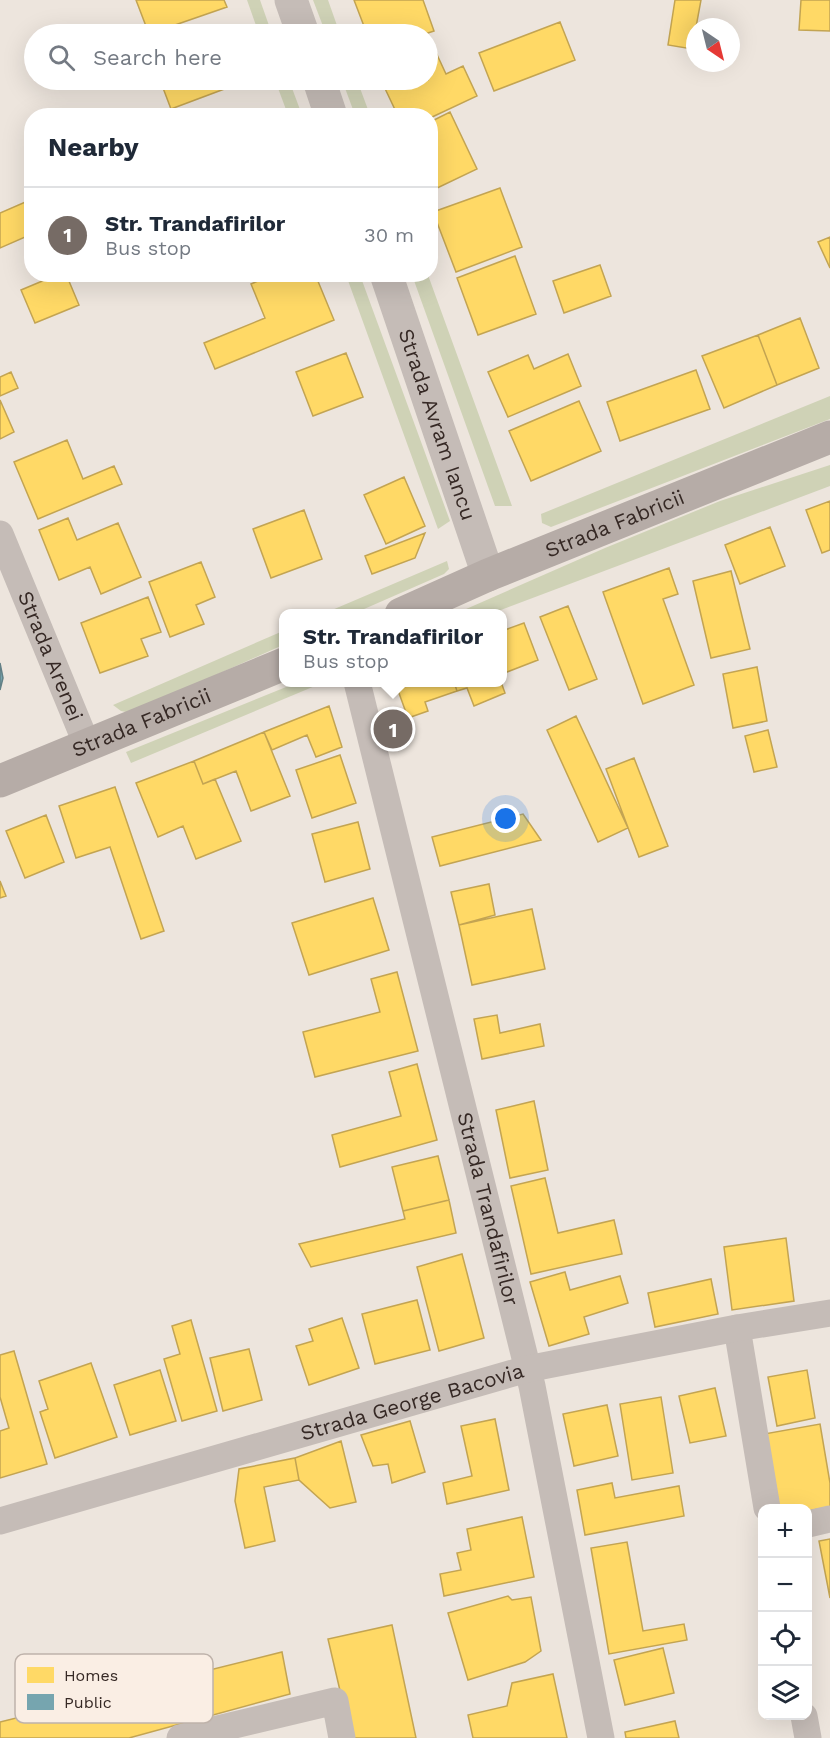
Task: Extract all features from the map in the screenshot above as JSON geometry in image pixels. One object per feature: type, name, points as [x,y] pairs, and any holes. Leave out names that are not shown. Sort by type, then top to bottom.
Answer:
[{"type":"main road","name":"Strada Fabricii","points":[[412,609],[488,575],[830,437]]},
{"type":"main road","name":"Strada Fabricii","points":[[0,781],[279,666]]},
{"type":"street","points":[[291,0],[299,24]]},
{"type":"street","points":[[322,90],[328,108]]},
{"type":"street","name":"Strada Avram Iancu","points":[[389,282],[488,575]]},
{"type":"street","name":"Strada Arenei","points":[[0,534],[87,745]]},
{"type":"street","name":"Strada Trandafirilor","points":[[358,687],[527,1368],[601,1738]]},
{"type":"street","name":"Strada George Bacovia","points":[[0,1521],[527,1368],[737,1328],[830,1313]]},
{"type":"street","points":[[737,1328],[766,1504]]},
{"type":"street","points":[[812,1523],[830,1519]]},
{"type":"street","points":[[180,1738],[335,1701],[342,1738]]},
{"type":"street","points":[[805,1720],[808,1738]]},
{"type":"green space","points":[[247,0],[260,0],[268,24],[255,24]]},
{"type":"green space","points":[[313,0],[328,0],[336,24],[322,24]]},
{"type":"green space","points":[[279,90],[293,90],[299,108],[285,108]]},
{"type":"green space","points":[[346,90],[361,90],[367,108],[352,108]]},
{"type":"green space","points":[[349,282],[363,282],[450,521],[438,529]]},
{"type":"green space","points":[[415,282],[431,282],[512,506],[495,506]]},
{"type":"green space","points":[[830,396],[830,419],[551,527],[542,523],[541,514]]},
{"type":"green space","points":[[830,465],[830,486],[504,609],[466,609],[605,548],[720,501]]},
{"type":"green space","points":[[447,561],[449,569],[444,574],[364,609],[334,609]]},
{"type":"green space","points":[[279,633],[279,647],[131,713],[121,711],[113,705]]},
{"type":"green space","points":[[286,687],[313,687],[131,763],[126,752]]},
{"type":"building: Homes","points":[[136,0],[224,0],[227,7],[178,24],[145,24]]},
{"type":"building: Homes","points":[[354,0],[423,0],[432,24],[363,24]]},
{"type":"building: Homes","points":[[675,0],[701,0],[698,18],[686,18],[686,48],[668,45]]},
{"type":"building: Homes","points":[[801,0],[830,0],[830,31],[799,30]]},
{"type":"building: Homes","points":[[560,22],[575,60],[494,91],[479,53]]},
{"type":"building: Homes","points":[[438,57],[446,74],[463,66],[477,96],[438,114],[438,108],[394,108],[386,90],[438,90]]},
{"type":"building: Homes","points":[[164,90],[222,90],[174,108],[171,108]]},
{"type":"building: Homes","points":[[450,112],[477,169],[438,188],[438,118]]},
{"type":"building: Homes","points":[[500,188],[522,247],[456,272],[438,225],[438,210]]},
{"type":"building: Homes","points":[[24,203],[24,238],[0,248],[0,213]]},
{"type":"building: Homes","points":[[830,237],[830,268],[818,242]]},
{"type":"building: Homes","points":[[515,256],[536,314],[478,335],[457,278]]},
{"type":"building: Homes","points":[[600,265],[611,296],[564,313],[553,281]]},
{"type":"building: Homes","points":[[40,282],[69,282],[79,305],[35,323],[21,290]]},
{"type":"building: Homes","points":[[256,282],[318,282],[334,320],[215,369],[204,343],[265,318],[251,284]]},
{"type":"building: Homes","points":[[800,318],[819,368],[777,385],[758,335]]},
{"type":"building: Homes","points":[[758,335],[777,385],[724,408],[702,356]]},
{"type":"building: Homes","points":[[346,353],[363,397],[313,416],[296,372]]},
{"type":"building: Homes","points":[[568,354],[581,386],[508,417],[488,372],[528,355],[534,369]]},
{"type":"building: Homes","points":[[696,370],[710,409],[620,441],[607,402]]},
{"type":"building: Homes","points":[[11,372],[18,388],[0,396],[0,377]]},
{"type":"building: Homes","points":[[0,400],[14,432],[0,439]]},
{"type":"building: Homes","points":[[579,401],[601,451],[531,481],[509,431]]},
{"type":"building: Homes","points":[[67,440],[83,479],[114,466],[122,484],[38,519],[14,462]]},
{"type":"building: Homes","points":[[404,477],[425,526],[386,544],[364,495]]},
{"type":"building: Homes","points":[[830,501],[830,550],[822,553],[806,510]]},
{"type":"building: Homes","points":[[304,510],[322,559],[271,578],[253,529]]},
{"type":"building: Homes","points":[[68,518],[77,540],[118,523],[141,577],[101,594],[90,567],[59,580],[39,530]]},
{"type":"building: Homes","points":[[770,527],[785,566],[740,584],[725,545]]},
{"type":"building: Homes","points":[[425,533],[415,558],[372,574],[365,556]]},
{"type":"building: Homes","points":[[201,562],[215,597],[196,605],[204,624],[170,637],[149,582]]},
{"type":"building: Homes","points":[[669,568],[678,594],[663,599],[694,685],[643,704],[603,592]]},
{"type":"building: Homes","points":[[731,571],[750,649],[711,658],[693,581]]},
{"type":"building: Homes","points":[[148,597],[161,632],[141,639],[148,656],[100,673],[81,623]]},
{"type":"building: Homes","points":[[568,606],[597,679],[569,690],[540,617]]},
{"type":"building: Homes","points":[[524,623],[538,660],[507,672],[507,629]]},
{"type":"building: Homes","points":[[757,667],[767,721],[733,728],[723,674]]},
{"type":"building: Homes","points":[[397,687],[456,687],[457,691],[425,702],[428,711],[408,718]]},
{"type":"building: Homes","points":[[456,687],[503,687],[505,693],[474,706],[467,688],[457,691]]},
{"type":"building: Homes","points":[[329,706],[342,747],[316,757],[307,735],[272,750],[264,732]]},
{"type":"building: Homes","points":[[576,716],[628,828],[598,842],[547,730]]},
{"type":"building: Homes","points":[[768,730],[777,767],[754,772],[745,736]]},
{"type":"building: Homes","points":[[264,732],[290,796],[251,811],[236,771],[203,784],[194,761]]},
{"type":"building: Homes","points":[[340,755],[356,803],[312,818],[296,770]]},
{"type":"building: Homes","points":[[634,758],[668,846],[639,857],[606,769]]},
{"type":"building: Homes","points":[[194,761],[203,784],[215,779],[241,841],[196,859],[183,826],[158,837],[136,783]]},
{"type":"building: Homes","points":[[115,787],[164,931],[141,939],[110,847],[76,858],[59,806]]},
{"type":"building: Homes","points":[[523,814],[541,840],[440,866],[432,837]]},
{"type":"building: Homes","points":[[46,815],[64,862],[25,878],[6,831]]},
{"type":"building: Homes","points":[[358,822],[370,869],[325,882],[312,834]]},
{"type":"building: Homes","points":[[0,881],[6,896],[0,898]]},
{"type":"building: Homes","points":[[489,884],[495,915],[459,925],[451,892]]},
{"type":"building: Homes","points":[[373,898],[389,950],[309,975],[292,923]]},
{"type":"building: Homes","points":[[532,909],[545,969],[472,985],[459,925]]},
{"type":"building: Homes","points":[[397,972],[418,1051],[315,1077],[303,1032],[380,1012],[371,979]]},
{"type":"building: Homes","points":[[497,1015],[500,1033],[540,1024],[544,1046],[482,1059],[474,1019]]},
{"type":"building: Homes","points":[[417,1064],[437,1140],[340,1167],[332,1135],[401,1116],[389,1072]]},
{"type":"building: Homes","points":[[534,1101],[548,1170],[510,1178],[496,1110]]},
{"type":"building: Homes","points":[[438,1156],[449,1200],[403,1211],[392,1167]]},
{"type":"building: Homes","points":[[545,1178],[558,1233],[614,1220],[622,1254],[531,1274],[511,1186]]},
{"type":"building: Homes","points":[[449,1200],[456,1233],[311,1267],[299,1244],[405,1219],[403,1211]]},
{"type":"building: Homes","points":[[786,1238],[794,1301],[732,1310],[724,1247]]},
{"type":"building: Homes","points":[[462,1254],[484,1338],[439,1351],[417,1267]]},
{"type":"building: Homes","points":[[565,1272],[570,1290],[620,1276],[628,1303],[584,1317],[589,1334],[549,1346],[530,1282]]},
{"type":"building: Homes","points":[[711,1279],[718,1314],[655,1327],[648,1293]]},
{"type":"building: Homes","points":[[417,1300],[430,1350],[375,1364],[362,1314]]},
{"type":"building: Homes","points":[[342,1318],[359,1368],[309,1385],[296,1346],[313,1341],[309,1329]]},
{"type":"building: Homes","points":[[191,1320],[217,1411],[182,1421],[164,1359],[180,1354],[172,1326]]},
{"type":"building: Homes","points":[[249,1349],[262,1400],[223,1411],[210,1358]]},
{"type":"building: Homes","points":[[14,1351],[47,1464],[0,1478],[0,1431],[9,1428],[0,1397],[0,1355]]},
{"type":"building: Homes","points":[[91,1363],[117,1437],[55,1458],[40,1412],[48,1409],[39,1381]]},
{"type":"building: Homes","points":[[160,1370],[176,1421],[130,1435],[114,1385]]},
{"type":"building: Homes","points":[[807,1370],[815,1418],[777,1426],[768,1377]]},
{"type":"building: Homes","points":[[715,1388],[726,1436],[690,1443],[679,1396]]},
{"type":"building: Homes","points":[[661,1397],[673,1473],[632,1480],[620,1404]]},
{"type":"building: Homes","points":[[607,1405],[618,1456],[574,1466],[563,1414]]},
{"type":"building: Homes","points":[[495,1419],[509,1490],[447,1504],[443,1483],[472,1476],[461,1426]]},
{"type":"building: Homes","points":[[410,1421],[425,1472],[392,1483],[388,1464],[373,1466],[361,1435]]},
{"type":"building: Homes","points":[[820,1424],[830,1483],[830,1507],[812,1510],[812,1504],[776,1504],[764,1434]]},
{"type":"building: Homes","points":[[341,1441],[356,1502],[330,1508],[299,1480],[295,1458]]},
{"type":"building: Homes","points":[[295,1458],[299,1480],[264,1487],[275,1541],[245,1548],[235,1501],[239,1469]]},
{"type":"building: Homes","points":[[612,1483],[615,1498],[679,1486],[684,1516],[585,1535],[577,1490]]},
{"type":"building: Homes","points":[[522,1517],[534,1577],[444,1596],[440,1574],[461,1570],[457,1553],[471,1550],[467,1529]]},
{"type":"building: Homes","points":[[830,1539],[830,1598],[819,1541]]},
{"type":"building: Homes","points":[[627,1542],[643,1631],[684,1624],[687,1640],[609,1654],[591,1548]]},
{"type":"building: Homes","points":[[508,1596],[512,1600],[531,1597],[541,1651],[525,1662],[468,1680],[448,1613]]},
{"type":"building: Homes","points":[[392,1625],[416,1738],[351,1738],[328,1639]]},
{"type":"building: Homes","points":[[663,1648],[674,1693],[625,1705],[614,1660]]},
{"type":"building: Homes","points":[[282,1652],[290,1694],[213,1715],[213,1669]]},
{"type":"building: Homes","points":[[553,1674],[567,1738],[473,1738],[468,1715],[507,1706],[512,1683]]},
{"type":"building: Homes","points":[[15,1718],[15,1723],[184,1723],[129,1738],[0,1738],[0,1722]]},
{"type":"building: Homes","points":[[675,1721],[679,1738],[626,1738],[625,1732]]},
{"type":"building: Public","points":[[0,663],[3,678],[0,690]]},
{"type":"place","name":"Str. Trandafirilor","points":[[393,729]]}]
